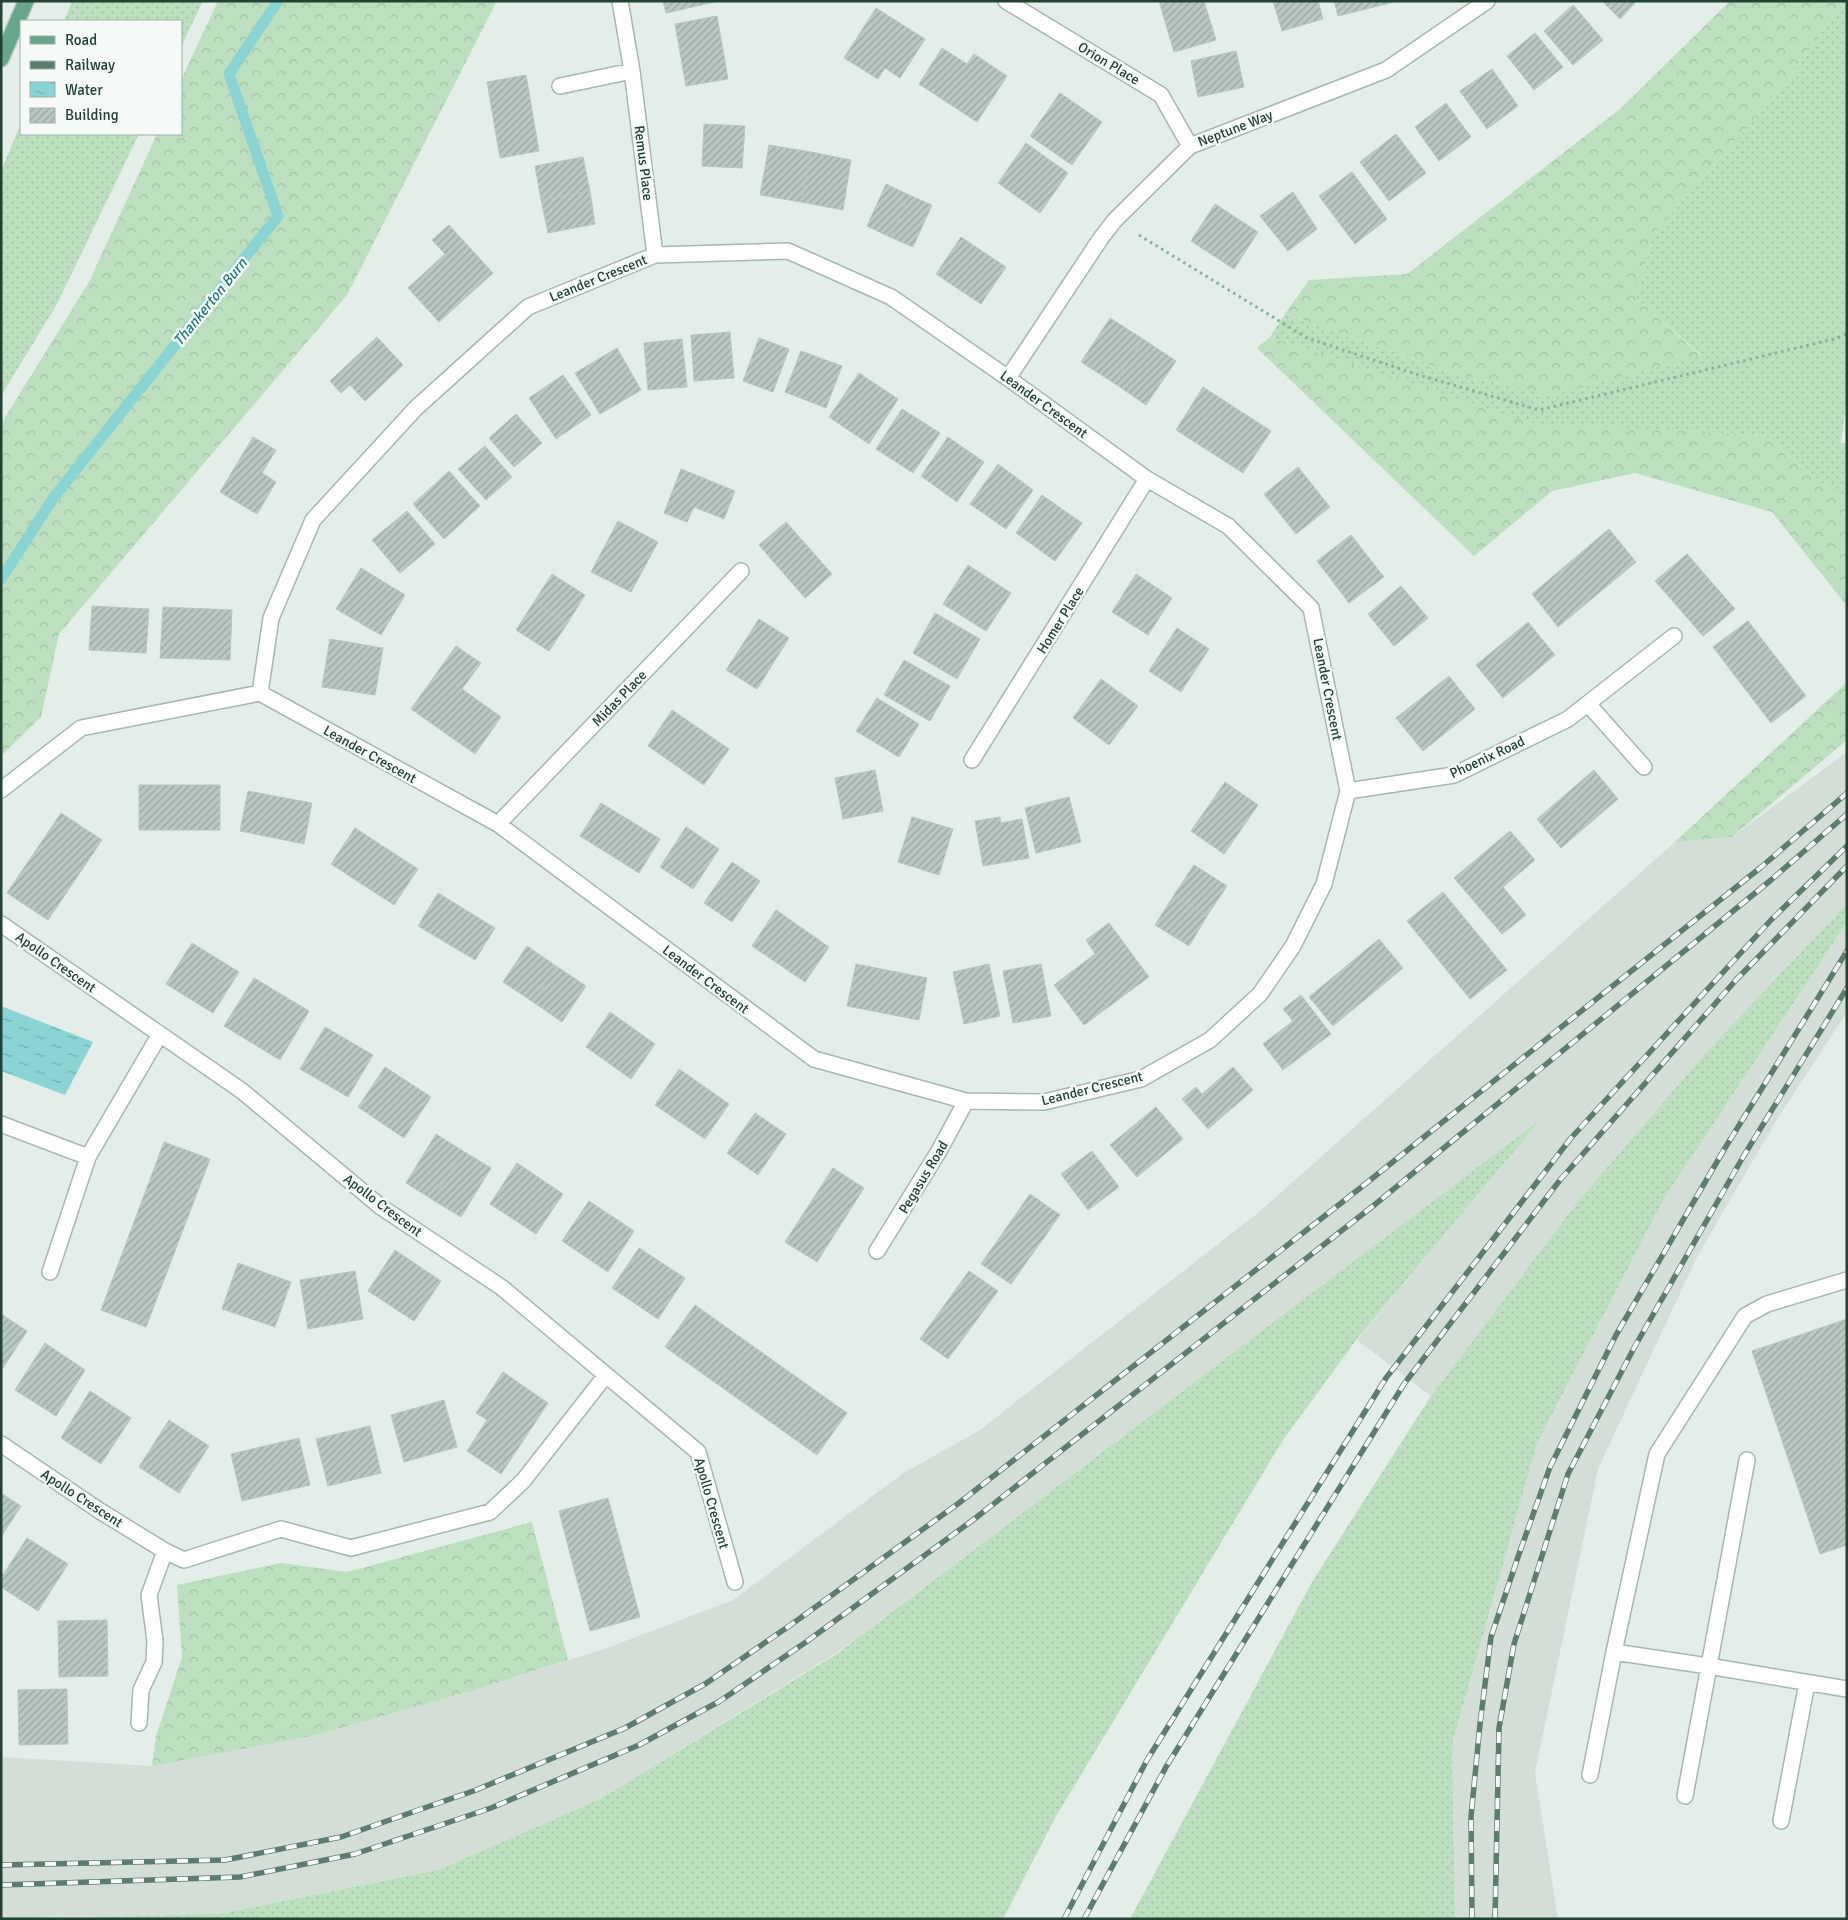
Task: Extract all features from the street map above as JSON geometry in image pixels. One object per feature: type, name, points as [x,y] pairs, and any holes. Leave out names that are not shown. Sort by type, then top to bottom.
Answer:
[{"type":"main road","points":[[1,59],[26,1]]},
{"type":"street","name":"Remus Place","points":[[620,1],[632,71],[655,255]]},
{"type":"street","name":"Orion Place","points":[[1006,1],[1161,95],[1190,146]]},
{"type":"street","name":"Neptune Way","points":[[1008,378],[1115,220],[1190,146],[1386,70],[1487,1]]},
{"type":"street","points":[[560,86],[632,71]]},
{"type":"street","name":"Leander Crescent","points":[[788,251],[891,297],[1008,378],[1147,479],[1228,526],[1311,608],[1348,791],[1324,884],[1293,946],[1260,994],[1210,1040],[1141,1079],[1044,1102],[966,1101],[814,1059],[498,824],[260,693],[271,618],[313,520],[416,408],[528,307],[655,255],[788,251]]},
{"type":"street","name":"Homer Place","points":[[972,760],[1147,479]]},
{"type":"street","name":"Midas Place","points":[[498,824],[741,571]]},
{"type":"street","name":"Phoenix Road","points":[[1348,791],[1454,775],[1568,719],[1674,636]]},
{"type":"street","points":[[1,790],[81,728],[260,693]]},
{"type":"street","points":[[1588,704],[1644,767]]},
{"type":"street","name":"Apollo Crescent","points":[[1,924],[242,1091],[381,1207],[501,1287],[698,1452],[735,1582]]},
{"type":"street","points":[[50,1272],[88,1156],[160,1034]]},
{"type":"street","name":"Pegasus Road","points":[[877,1251],[939,1151],[966,1101]]},
{"type":"street","points":[[1,1124],[88,1156]]},
{"type":"street","points":[[1590,1775],[1614,1652],[1657,1454],[1745,1316],[1767,1304],[1847,1280]]},
{"type":"street","name":"Apollo Crescent","points":[[1,1444],[100,1511],[165,1551],[184,1560],[281,1529],[351,1548],[490,1512],[523,1481],[606,1375]]},
{"type":"street","points":[[1685,1796],[1747,1460]]},
{"type":"street","points":[[139,1723],[141,1690],[154,1662],[155,1641],[149,1595],[165,1551]]},
{"type":"street","points":[[1614,1652],[1847,1689]]},
{"type":"street","points":[[1781,1821],[1807,1682]]},
{"type":"path","points":[[1115,220],[1307,338],[1419,376],[1539,410],[1834,340],[1847,334]]},
{"type":"shaded area","points":[[1847,752],[1847,904],[1709,1049],[1579,1200],[1431,1396],[1357,1340],[1539,1121],[844,1648],[602,1798],[438,1870],[224,1913],[82,1918],[1,1917],[1,1757],[152,1766],[317,1735],[475,1690],[607,1648],[733,1600],[902,1474],[980,1430],[1259,1212],[1675,842],[1732,837]]},
{"type":"shaded area","points":[[1847,922],[1847,1012],[1774,1124],[1696,1259],[1598,1469],[1535,1773],[1558,1919],[1455,1919],[1452,1745],[1537,1443],[1665,1197]]},
{"type":"green space","points":[[72,1],[203,1],[182,45],[182,20],[64,20]]},
{"type":"green space","points":[[218,1],[497,1],[347,295],[59,634],[41,717],[1,756],[1,424],[89,282],[157,135],[182,135],[182,78]]},
{"type":"green space","points":[[1730,1],[1843,1],[1791,77],[1654,233],[1636,298],[1701,356],[1552,395],[1452,373],[1285,314],[1309,280],[1407,274],[1620,109]]},
{"type":"green space","points":[[1843,1],[1847,1],[1847,398],[1841,443],[1847,443],[1847,503],[1764,435],[1533,424],[1270,337],[1285,314],[1452,373],[1552,395],[1701,355],[1636,298],[1654,233],[1791,77]]},
{"type":"green space","points":[[20,125],[20,135],[139,135],[57,304],[1,396],[1,171]]},
{"type":"green space","points":[[1270,337],[1533,423],[1764,435],[1847,503],[1847,606],[1772,512],[1635,473],[1552,491],[1474,556],[1257,348]]},
{"type":"green space","points":[[1847,682],[1847,740],[1732,837],[1675,842]]},
{"type":"green space","points":[[1847,904],[1847,922],[1665,1197],[1537,1443],[1452,1745],[1455,1919],[1130,1919],[1312,1582],[1431,1396],[1579,1200],[1709,1049]]},
{"type":"green space","points":[[1541,1119],[1357,1339],[1283,1440],[1055,1818],[1003,1919],[1,1919],[1,1917],[82,1918],[224,1913],[438,1870],[602,1798],[838,1653]]},
{"type":"green space","points":[[532,1522],[568,1660],[475,1690],[317,1735],[152,1766],[156,1736],[182,1657],[177,1585],[281,1563],[347,1572]]},
{"type":"water","points":[[1,1006],[93,1042],[65,1095],[1,1071]]},
{"type":"building","points":[[663,1],[719,1],[666,13]]},
{"type":"building","points":[[1159,1],[1204,1],[1216,40],[1174,52]]},
{"type":"building","points":[[1273,1],[1318,1],[1323,19],[1282,31]]},
{"type":"building","points":[[1334,1],[1394,1],[1394,2],[1338,16]]},
{"type":"building","points":[[1602,1],[1637,1],[1620,19]]},
{"type":"building","points":[[1573,5],[1603,40],[1573,65],[1544,31]]},
{"type":"building","points":[[876,8],[925,39],[900,78],[885,68],[878,79],[844,58]]},
{"type":"building","points":[[717,16],[728,79],[686,86],[675,24]]},
{"type":"building","points":[[1535,33],[1563,67],[1534,90],[1507,56]]},
{"type":"building","points":[[942,48],[967,64],[974,54],[1007,76],[977,122],[919,84]]},
{"type":"building","points":[[1236,51],[1244,87],[1198,97],[1191,61]]},
{"type":"building","points":[[1492,69],[1518,106],[1487,129],[1460,91]]},
{"type":"building","points":[[526,75],[539,151],[500,158],[487,82]]},
{"type":"building","points":[[1060,93],[1102,122],[1072,165],[1030,136]]},
{"type":"building","points":[[1446,103],[1471,137],[1439,161],[1415,127]]},
{"type":"building","points":[[704,124],[745,126],[742,168],[702,166]]},
{"type":"building","points":[[1396,134],[1426,173],[1389,201],[1360,162]]},
{"type":"building","points":[[1026,143],[1068,173],[1040,213],[998,183]]},
{"type":"building","points":[[769,145],[811,152],[801,202],[760,195]]},
{"type":"building","points":[[811,152],[851,160],[843,210],[801,202]]},
{"type":"building","points":[[583,157],[590,191],[541,200],[535,166]]},
{"type":"building","points":[[1352,172],[1387,219],[1355,244],[1319,196]]},
{"type":"building","points":[[886,184],[909,195],[890,237],[867,226]]},
{"type":"building","points":[[590,191],[595,224],[548,233],[541,200]]},
{"type":"building","points":[[1293,192],[1317,229],[1288,251],[1260,216]]},
{"type":"building","points":[[909,195],[932,205],[913,247],[890,237]]},
{"type":"building","points":[[1215,204],[1258,232],[1234,269],[1191,241]]},
{"type":"building","points":[[449,225],[493,273],[439,322],[408,288],[445,254],[432,240]]},
{"type":"building","points":[[961,237],[1006,267],[981,304],[936,274]]},
{"type":"building","points":[[1110,318],[1143,339],[1114,383],[1081,362]]},
{"type":"building","points":[[730,332],[734,378],[694,381],[691,335]]},
{"type":"building","points":[[377,337],[403,365],[365,401],[350,385],[341,393],[330,381]]},
{"type":"building","points":[[759,338],[789,349],[773,392],[743,381]]},
{"type":"building","points":[[682,339],[687,387],[648,390],[644,343]]},
{"type":"building","points":[[1143,339],[1176,361],[1146,405],[1114,383]]},
{"type":"building","points":[[617,348],[641,390],[600,414],[575,373]]},
{"type":"building","points":[[801,351],[842,366],[826,408],[785,392]]},
{"type":"building","points":[[859,373],[898,399],[869,444],[829,417]]},
{"type":"building","points":[[563,375],[591,415],[556,439],[529,398]]},
{"type":"building","points":[[1203,387],[1271,431],[1243,473],[1176,430]]},
{"type":"building","points":[[902,409],[940,433],[913,473],[876,449]]},
{"type":"building","points":[[516,414],[542,443],[514,467],[489,438]]},
{"type":"building","points":[[253,437],[276,450],[262,473],[276,482],[257,514],[220,492]]},
{"type":"building","points":[[948,437],[984,462],[957,502],[921,476]]},
{"type":"building","points":[[485,446],[512,477],[486,500],[458,469]]},
{"type":"building","points":[[998,464],[1033,490],[1006,529],[970,504]]},
{"type":"building","points":[[1298,467],[1330,507],[1296,534],[1264,494]]},
{"type":"building","points":[[681,469],[735,491],[724,519],[694,507],[687,522],[664,513]]},
{"type":"building","points":[[449,471],[480,506],[444,539],[413,504]]},
{"type":"building","points":[[1042,495],[1082,523],[1055,561],[1016,533]]},
{"type":"building","points":[[407,511],[435,544],[400,573],[372,540]]},
{"type":"building","points":[[618,521],[658,542],[631,592],[591,572]]},
{"type":"building","points":[[786,522],[832,574],[805,598],[759,545]]},
{"type":"building","points":[[1609,529],[1636,562],[1558,627],[1532,594]]},
{"type":"building","points":[[1351,535],[1384,577],[1349,603],[1317,561]]},
{"type":"building","points":[[1687,554],[1735,609],[1703,636],[1655,581]]},
{"type":"building","points":[[968,565],[1011,593],[986,631],[943,604]]},
{"type":"building","points":[[361,568],[405,595],[381,635],[336,609]]},
{"type":"building","points":[[552,574],[585,595],[567,624],[534,602]]},
{"type":"building","points":[[1136,574],[1172,598],[1148,635],[1112,612]]},
{"type":"building","points":[[1401,586],[1428,618],[1394,646],[1368,614]]},
{"type":"building","points":[[534,602],[567,624],[549,651],[516,630]]},
{"type":"building","points":[[92,606],[149,609],[146,653],[89,650]]},
{"type":"building","points":[[163,607],[232,610],[230,660],[160,658]]},
{"type":"building","points":[[935,613],[980,639],[957,679],[913,653]]},
{"type":"building","points":[[759,619],[789,638],[757,689],[726,670]]},
{"type":"building","points":[[1748,621],[1806,696],[1771,723],[1713,647]]},
{"type":"building","points":[[1528,622],[1555,655],[1503,698],[1476,665]]},
{"type":"building","points":[[1177,628],[1209,649],[1181,692],[1149,671]]},
{"type":"building","points":[[330,639],[383,648],[375,695],[322,687]]},
{"type":"building","points":[[456,646],[481,663],[462,689],[501,717],[475,754],[411,709]]},
{"type":"building","points":[[904,660],[950,686],[930,721],[884,695]]},
{"type":"building","points":[[1449,676],[1475,709],[1423,751],[1396,718]]},
{"type":"building","points":[[1101,679],[1138,706],[1109,745],[1073,718]]},
{"type":"building","points":[[877,698],[919,724],[899,757],[856,731]]},
{"type":"building","points":[[672,710],[729,749],[704,785],[648,746]]},
{"type":"building","points":[[875,770],[883,811],[843,819],[835,778]]},
{"type":"building","points":[[1594,770],[1618,799],[1590,823],[1565,795]]},
{"type":"building","points":[[1225,782],[1258,805],[1224,854],[1191,831]]},
{"type":"building","points":[[139,785],[220,785],[220,830],[139,830]]},
{"type":"building","points":[[248,791],[312,803],[304,844],[240,831]]},
{"type":"building","points":[[1565,795],[1590,823],[1561,848],[1537,819]]},
{"type":"building","points":[[1069,797],[1081,842],[1036,853],[1025,808]]},
{"type":"building","points":[[601,803],[660,839],[639,873],[580,836]]},
{"type":"building","points":[[61,813],[102,840],[48,920],[7,893]]},
{"type":"building","points":[[912,817],[953,829],[939,875],[898,862]]},
{"type":"building","points":[[1000,817],[1001,823],[1022,819],[1029,858],[983,866],[975,821]]},
{"type":"building","points":[[686,827],[719,849],[693,889],[660,867]]},
{"type":"building","points":[[355,828],[418,869],[394,905],[331,864]]},
{"type":"building","points":[[1510,831],[1535,860],[1503,887],[1526,915],[1502,934],[1454,878]]},
{"type":"building","points":[[732,862],[760,881],[732,922],[704,903]]},
{"type":"building","points":[[1194,865],[1227,886],[1207,916],[1174,895]]},
{"type":"building","points":[[1443,892],[1507,970],[1470,999],[1407,921]]},
{"type":"building","points":[[438,893],[495,928],[475,960],[418,926]]},
{"type":"building","points":[[1174,895],[1207,916],[1189,946],[1155,925]]},
{"type":"building","points":[[776,910],[829,947],[805,982],[752,946]]},
{"type":"building","points":[[1109,923],[1149,977],[1084,1025],[1054,985],[1095,954],[1086,940]]},
{"type":"building","points":[[1379,939],[1403,968],[1333,1026],[1309,997]]},
{"type":"building","points":[[192,943],[239,972],[213,1013],[166,984]]},
{"type":"building","points":[[527,946],[556,966],[533,1002],[503,982]]},
{"type":"building","points":[[856,964],[927,978],[919,1020],[847,1006]]},
{"type":"building","points":[[989,964],[1000,1016],[964,1024],[953,972]]},
{"type":"building","points":[[1041,964],[1051,1016],[1013,1023],[1003,971]]},
{"type":"building","points":[[556,966],[586,986],[562,1022],[533,1002]]},
{"type":"building","points":[[254,978],[309,1011],[280,1060],[224,1026]]},
{"type":"building","points":[[1301,995],[1331,1034],[1283,1070],[1263,1044],[1293,1021],[1283,1009]]},
{"type":"building","points":[[610,1012],[655,1044],[631,1079],[586,1047]]},
{"type":"building","points":[[325,1027],[373,1055],[348,1097],[300,1069]]},
{"type":"building","points":[[385,1067],[431,1097],[404,1138],[358,1107]]},
{"type":"building","points":[[1233,1067],[1253,1090],[1208,1129],[1182,1099],[1196,1087],[1202,1094]]},
{"type":"building","points":[[679,1069],[729,1104],[705,1139],[655,1105]]},
{"type":"building","points":[[1156,1107],[1183,1139],[1137,1177],[1110,1145]]},
{"type":"building","points":[[755,1113],[786,1134],[758,1175],[727,1153]]},
{"type":"building","points":[[436,1134],[463,1151],[433,1200],[406,1183]]},
{"type":"building","points":[[164,1142],[210,1159],[146,1327],[101,1310]]},
{"type":"building","points":[[463,1151],[491,1168],[461,1217],[433,1200]]},
{"type":"building","points":[[1092,1151],[1119,1187],[1088,1210],[1061,1174]]},
{"type":"building","points":[[517,1163],[563,1194],[536,1234],[490,1204]]},
{"type":"building","points":[[833,1168],[864,1188],[817,1262],[785,1242]]},
{"type":"building","points":[[1030,1194],[1060,1215],[1011,1284],[981,1264]]},
{"type":"building","points":[[589,1201],[634,1231],[608,1272],[562,1241]]},
{"type":"building","points":[[639,1248],[685,1278],[658,1319],[612,1288]]},
{"type":"building","points":[[395,1250],[441,1281],[414,1321],[368,1291]]},
{"type":"building","points":[[238,1263],[291,1282],[275,1327],[222,1309]]},
{"type":"building","points":[[355,1271],[363,1319],[308,1329],[300,1280]]},
{"type":"building","points":[[969,1271],[998,1291],[948,1359],[920,1339]]},
{"type":"building","points":[[695,1305],[847,1413],[817,1455],[665,1347]]},
{"type":"building","points":[[1,1314],[27,1331],[1,1371]]},
{"type":"building","points":[[1847,1319],[1847,1545],[1820,1554],[1752,1351]]},
{"type":"building","points":[[45,1343],[85,1370],[56,1416],[15,1390]]},
{"type":"building","points":[[503,1372],[548,1403],[501,1474],[467,1451],[487,1420],[476,1413]]},
{"type":"building","points":[[90,1391],[131,1418],[101,1464],[61,1438]]},
{"type":"building","points":[[444,1400],[457,1447],[404,1462],[391,1415]]},
{"type":"building","points":[[169,1420],[209,1446],[179,1493],[139,1467]]},
{"type":"building","points":[[370,1426],[381,1473],[328,1486],[316,1439]]},
{"type":"building","points":[[299,1438],[310,1485],[242,1501],[231,1454]]},
{"type":"building","points":[[1,1493],[21,1506],[1,1537]]},
{"type":"building","points":[[608,1498],[640,1617],[590,1631],[559,1511]]},
{"type":"building","points":[[27,1538],[68,1564],[38,1611],[1,1587],[1,1578]]},
{"type":"building","points":[[107,1620],[108,1676],[59,1677],[58,1621]]},
{"type":"building","points":[[67,1689],[68,1744],[19,1745],[18,1690]]},
{"type":"waterway","name":"Thankerton Burn","points":[[1,579],[54,497],[278,216],[229,74],[278,1]]},
{"type":"railway","points":[[1,1865],[225,1860],[341,1837],[476,1790],[625,1728],[705,1684],[792,1624],[959,1503],[1359,1189],[1760,868],[1847,793]]},
{"type":"railway","points":[[1,1885],[240,1877],[355,1854],[491,1808],[639,1745],[720,1701],[806,1642],[973,1520],[1373,1206],[1771,880],[1847,814]]},
{"type":"railway","points":[[1064,1919],[1147,1760],[1386,1378],[1571,1138],[1771,920],[1847,846]]},
{"type":"railway","points":[[1084,1919],[1166,1767],[1404,1384],[1560,1180],[1736,980],[1847,866]]},
{"type":"railway","points":[[1472,1919],[1471,1817],[1491,1637],[1550,1467],[1616,1335],[1725,1148],[1847,951]]},
{"type":"railway","points":[[1495,1919],[1499,1728],[1514,1644],[1568,1474],[1634,1348],[1743,1157],[1847,988]]}]
